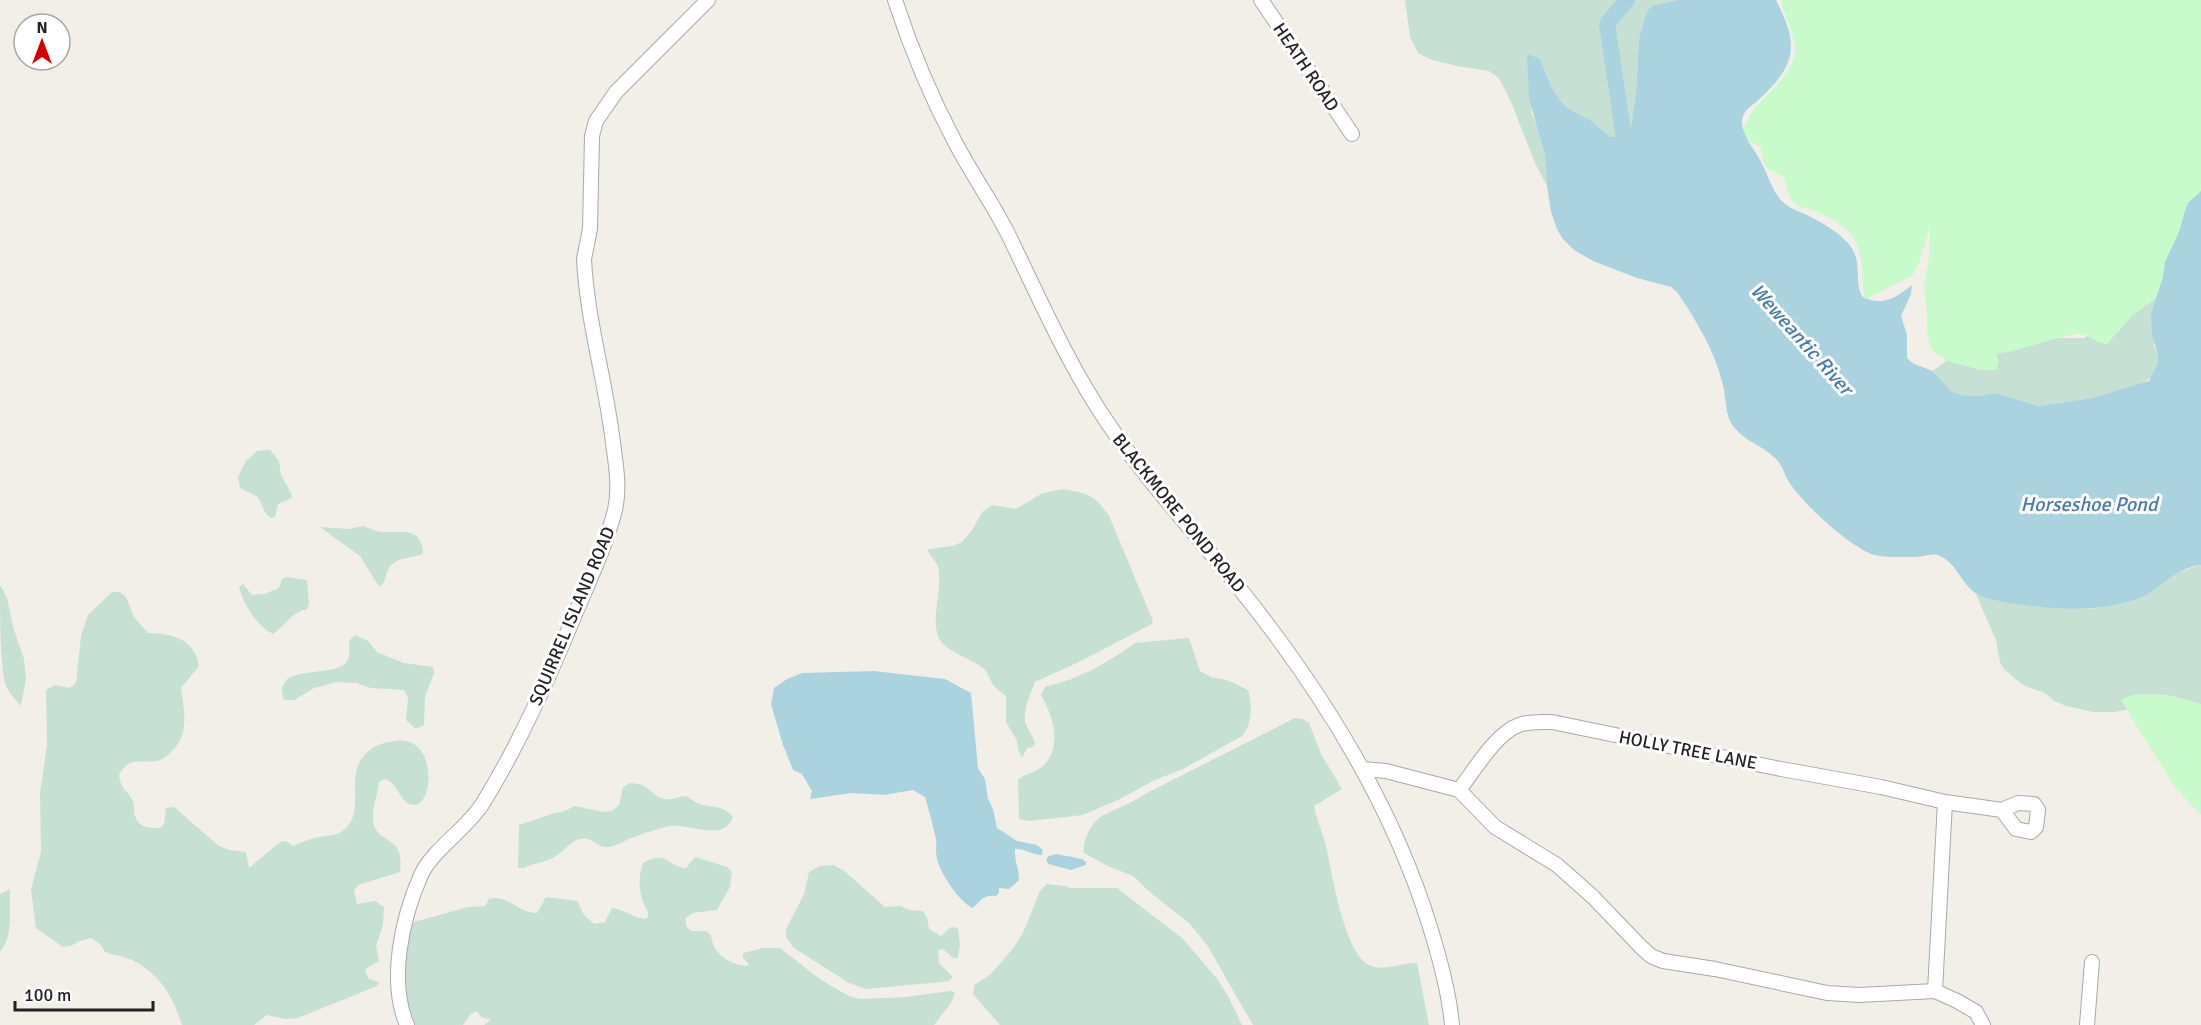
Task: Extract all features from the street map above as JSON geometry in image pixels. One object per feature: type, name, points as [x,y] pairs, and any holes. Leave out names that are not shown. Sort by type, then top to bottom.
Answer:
[{"type":"street","name":"SQUIRREL ISLAND ROAD","points":[[407,1025],[398,988],[399,960],[412,897],[423,872],[481,807],[513,751],[602,552],[615,508],[618,472],[584,259],[591,217],[592,136],[596,121],[616,92],[708,0]]},
{"type":"street","name":"BLACKMORE POND ROAD","points":[[895,0],[933,100],[1007,233],[1073,367],[1106,421],[1148,478],[1241,591],[1283,647],[1323,705],[1362,769],[1395,831],[1422,900],[1440,959],[1452,1025]]},
{"type":"street","name":"HEATH ROAD","points":[[1261,0],[1352,134]]},
{"type":"street","name":"HOLLY TREE LANE","points":[[1460,790],[1492,745],[1518,725],[1552,722],[1881,787],[1945,802],[2002,810]]},
{"type":"street","points":[[1362,769],[1386,771],[1460,790],[1495,827],[1557,865],[1593,897],[1641,947],[1663,961],[1715,969],[1827,993],[1859,995],[1935,991],[1957,1000],[1976,1012],[1983,1025]]},
{"type":"street","points":[[1935,991],[1945,802]]},
{"type":"street","points":[[2087,1025],[2092,962]]},
{"type":"green space","points":[[1405,0],[1679,0],[1655,5],[1645,18],[1639,40],[1636,93],[1631,126],[1626,136],[1611,137],[1590,120],[1569,109],[1552,88],[1540,59],[1531,112],[1541,135],[1547,186],[1499,78],[1489,71],[1429,59],[1418,53],[1410,37]]},
{"type":"green space","points":[[1781,0],[2201,0],[2201,191],[2192,200],[2161,290],[2155,299],[2133,315],[2107,344],[2080,334],[2066,336],[1996,354],[1999,362],[1996,370],[1980,370],[1948,361],[1936,354],[1930,346],[1927,331],[1924,287],[1929,257],[1930,226],[1913,275],[1866,299],[1860,254],[1852,235],[1832,219],[1794,203],[1783,177],[1767,168],[1760,146],[1746,139],[1743,132],[1754,110],[1780,81],[1793,61],[1795,43]]},
{"type":"green space","points":[[2157,295],[2154,346],[2158,354],[2157,365],[2152,377],[2141,384],[2092,398],[2039,406],[1996,393],[1979,396],[1961,395],[1951,391],[1933,371],[1951,357],[2052,338],[2084,338]]},
{"type":"green space","points":[[270,450],[279,461],[281,475],[292,498],[278,504],[275,517],[271,518],[266,514],[258,497],[240,488],[238,477],[246,461],[257,451]]},
{"type":"green space","points":[[1062,489],[1089,496],[1099,503],[1109,516],[1153,621],[1152,624],[1079,662],[1035,682],[1025,716],[1035,744],[1027,748],[1022,758],[1017,741],[1006,722],[1006,696],[993,685],[983,668],[945,646],[938,636],[936,619],[938,567],[928,551],[962,542],[973,529],[982,512],[993,505],[1016,509],[1041,494]]},
{"type":"green space","points":[[363,526],[381,532],[414,534],[419,538],[423,554],[396,561],[389,568],[383,584],[378,585],[360,556],[320,527],[349,529]]},
{"type":"green space","points":[[2201,565],[2201,712],[2144,702],[2126,710],[2093,712],[2066,706],[2054,701],[2045,693],[2023,685],[2004,669],[2000,662],[1996,640],[1976,594],[2024,605],[2092,609],[2141,597],[2175,573]]},
{"type":"green space","points":[[286,577],[307,580],[309,604],[307,609],[293,616],[273,634],[252,614],[239,587],[243,584],[252,595],[264,594],[279,588],[282,579]]},
{"type":"green space","points":[[0,585],[7,598],[13,627],[24,659],[26,679],[21,706],[5,683],[3,673]]},
{"type":"green space","points":[[112,592],[120,592],[126,597],[134,617],[148,633],[174,636],[187,644],[192,649],[199,666],[181,688],[184,730],[178,744],[163,759],[131,763],[119,775],[123,787],[133,801],[134,814],[142,825],[160,828],[164,824],[166,808],[174,807],[219,846],[246,852],[249,868],[280,842],[286,841],[293,846],[341,832],[354,815],[357,769],[361,759],[373,748],[395,741],[409,742],[419,748],[425,758],[428,771],[426,794],[421,802],[414,805],[409,804],[393,784],[384,779],[379,782],[374,809],[373,820],[377,831],[396,846],[399,852],[400,872],[358,885],[354,891],[357,904],[375,901],[384,907],[383,925],[376,946],[379,961],[365,971],[369,979],[379,982],[377,986],[298,1018],[285,1019],[267,1015],[254,1025],[182,1025],[165,989],[153,974],[136,962],[105,952],[101,945],[91,938],[63,947],[36,928],[31,889],[41,852],[40,793],[47,745],[46,690],[55,685],[70,688],[76,683],[81,636],[88,615]]},
{"type":"green space","points":[[355,635],[368,641],[377,652],[404,663],[433,667],[434,673],[425,696],[424,725],[416,729],[406,720],[408,697],[404,690],[371,688],[356,683],[337,682],[314,688],[294,700],[284,700],[283,688],[287,680],[296,675],[342,666],[348,660],[349,641]]},
{"type":"green space","points":[[1189,638],[1200,671],[1248,690],[1251,714],[1242,736],[1183,769],[1083,815],[1029,821],[1019,819],[1018,780],[1043,766],[1053,749],[1052,721],[1041,695],[1045,687],[1092,670],[1135,643]]},
{"type":"green space","points":[[2139,694],[2169,695],[2201,704],[2201,815],[2174,786],[2121,700]]},
{"type":"green space","points":[[1295,718],[1309,723],[1321,754],[1342,789],[1314,806],[1326,845],[1336,894],[1352,943],[1359,956],[1367,964],[1379,968],[1417,963],[1429,1025],[1253,1025],[1207,945],[1189,923],[1133,876],[1084,853],[1087,834],[1102,816]]},
{"type":"green space","points":[[630,783],[645,786],[664,799],[686,796],[698,803],[722,809],[733,817],[722,829],[705,830],[670,826],[642,834],[611,847],[602,846],[584,838],[572,843],[554,857],[518,868],[519,825],[575,806],[603,812],[612,811],[619,805],[623,787]]},
{"type":"green space","points":[[695,857],[727,867],[732,872],[730,887],[717,910],[693,913],[686,918],[686,926],[691,931],[706,931],[710,934],[713,945],[728,961],[747,966],[749,964],[743,958],[743,953],[763,948],[780,948],[821,980],[849,996],[860,999],[905,997],[951,991],[955,993],[951,1003],[934,1025],[484,1025],[491,1020],[481,1017],[477,1011],[471,1014],[463,1025],[413,1025],[406,1005],[403,976],[408,935],[414,922],[468,907],[485,906],[489,899],[495,898],[537,913],[546,897],[577,901],[584,915],[594,924],[605,922],[612,908],[645,919],[648,913],[641,894],[640,882],[643,863],[651,859],[663,858],[686,868]]},
{"type":"green space","points":[[833,865],[843,870],[885,907],[900,906],[923,911],[929,929],[941,936],[951,927],[958,928],[960,945],[958,958],[953,958],[943,949],[938,950],[939,963],[953,977],[948,981],[866,989],[849,983],[794,948],[786,937],[786,929],[804,894],[809,872],[820,866]]},
{"type":"green space","points":[[1047,884],[1071,888],[1117,888],[1183,939],[1218,980],[1242,1025],[1000,1025],[973,994],[974,985],[991,974],[1014,947],[1023,933],[1040,891]]},
{"type":"green space","points":[[10,889],[9,931],[0,952],[0,894]]},
{"type":"water","name":"Horseshoe Pond","points":[[1679,0],[1776,0],[1789,31],[1790,56],[1779,78],[1745,113],[1742,121],[1746,138],[1783,202],[1829,227],[1848,243],[1856,258],[1859,287],[1864,298],[1885,301],[1912,285],[1911,294],[1901,316],[1907,335],[1907,358],[1914,364],[1933,371],[1951,391],[1961,395],[1979,396],[1996,393],[2039,406],[2092,398],[2149,381],[2157,365],[2158,354],[2152,336],[2151,314],[2163,277],[2165,262],[2179,232],[2188,203],[2201,191],[2201,565],[2177,573],[2140,598],[2107,606],[2083,609],[2051,608],[2013,604],[1983,597],[1969,588],[1950,563],[1940,556],[1878,556],[1859,548],[1827,523],[1798,494],[1775,458],[1739,433],[1728,417],[1720,372],[1710,348],[1677,292],[1671,287],[1637,278],[1593,261],[1574,250],[1562,238],[1551,212],[1545,154],[1529,99],[1527,54],[1540,59],[1552,88],[1569,109],[1590,120],[1611,137],[1626,136],[1631,126],[1636,93],[1639,39],[1648,10],[1655,5]]},
{"type":"water","points":[[874,671],[945,679],[971,693],[978,768],[985,779],[988,799],[993,809],[997,828],[1017,841],[1037,845],[1043,850],[1042,855],[1015,849],[1019,880],[1009,889],[999,888],[996,896],[985,897],[973,908],[956,894],[939,864],[936,839],[925,797],[913,790],[884,795],[852,793],[810,799],[812,791],[802,774],[793,770],[771,704],[774,688],[802,673]]},
{"type":"water","points":[[1057,854],[1082,859],[1086,865],[1071,870],[1048,864],[1046,859]]},
{"type":"waterway","name":"Weweantic River","points":[[1627,0],[1607,24],[1627,158]]}]
